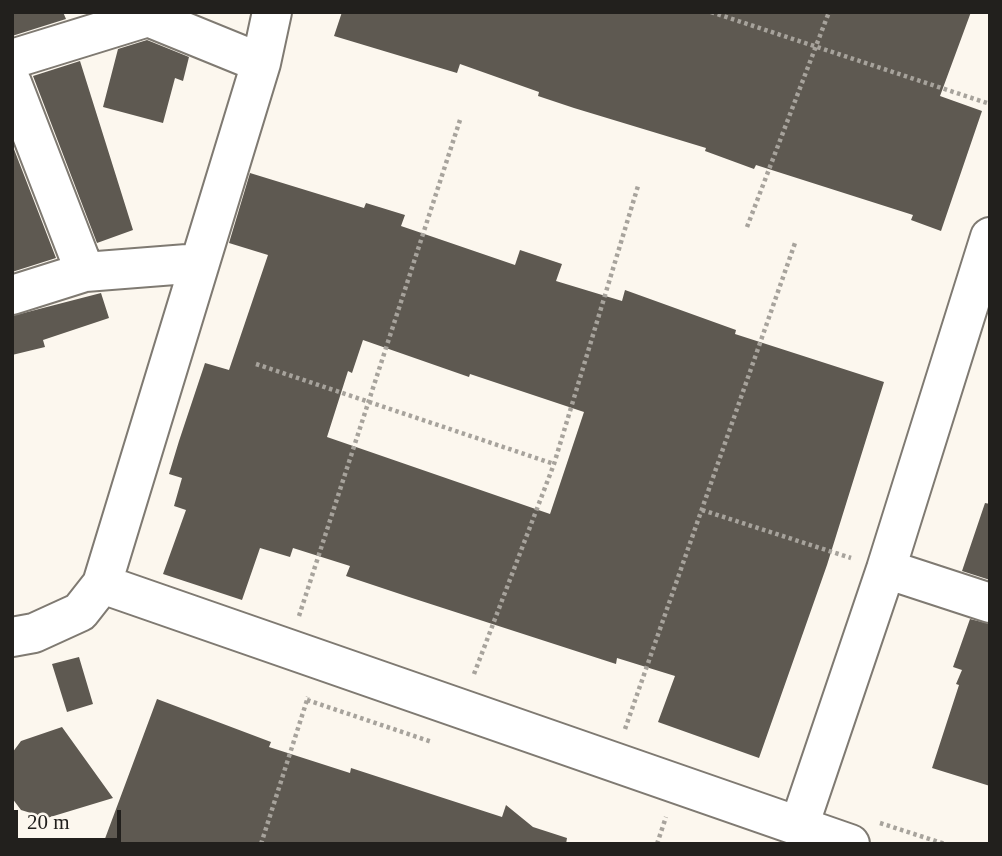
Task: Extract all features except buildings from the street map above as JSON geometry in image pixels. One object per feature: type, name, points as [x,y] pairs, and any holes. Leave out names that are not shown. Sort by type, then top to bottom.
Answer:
[{"type":"street","points":[[12,637],[34,633],[80,612],[102,584],[261,63],[272,12]]},
{"type":"street","points":[[12,59],[148,17],[261,63]]},
{"type":"street","points":[[12,83],[85,272]]},
{"type":"street","points":[[799,826],[886,569],[990,237]]},
{"type":"street","points":[[12,295],[85,272],[200,262]]},
{"type":"street","points":[[886,569],[990,603]]},
{"type":"street","points":[[102,584],[850,844]]},
{"type":"path","points":[[711,12],[817,50],[990,104]]},
{"type":"path","points":[[747,228],[817,50],[829,12]]},
{"type":"path","points":[[261,844],[307,700],[309,656],[297,624],[460,120]]},
{"type":"path","points":[[473,678],[554,464],[638,186]]},
{"type":"path","points":[[623,733],[795,243]]},
{"type":"path","points":[[256,364],[368,404],[554,464]]},
{"type":"path","points":[[702,510],[886,569]]},
{"type":"path","points":[[657,844],[667,813]]}]
